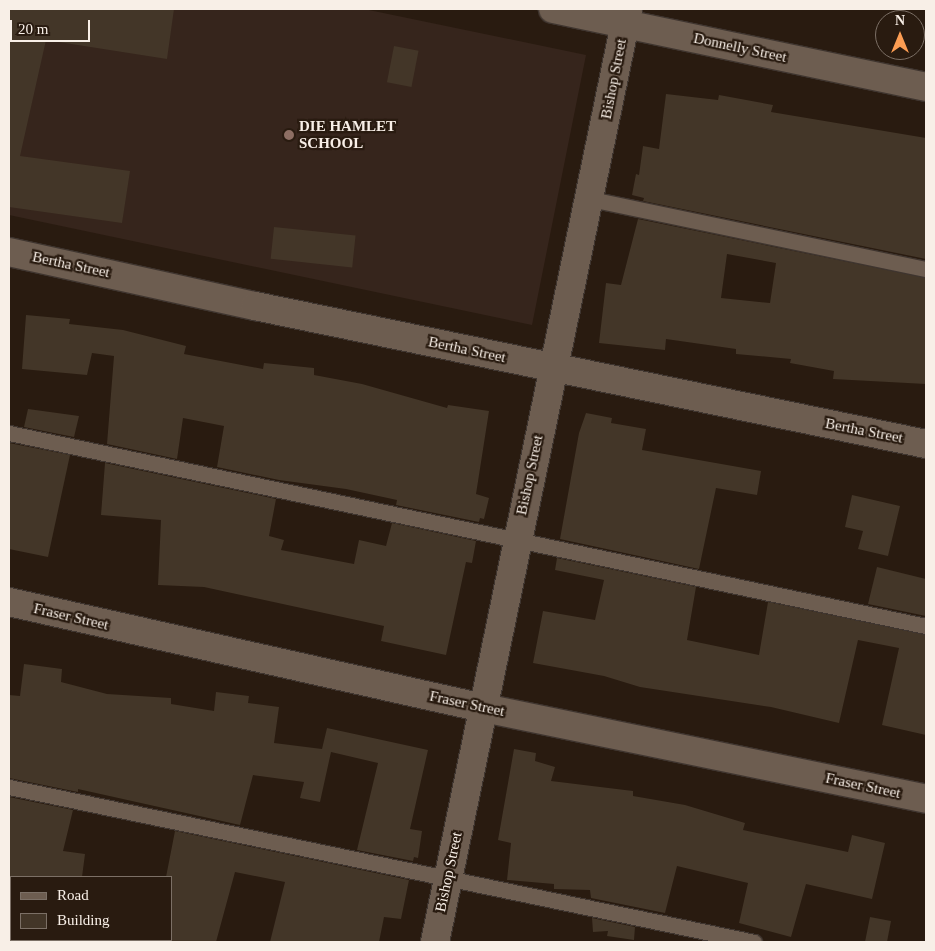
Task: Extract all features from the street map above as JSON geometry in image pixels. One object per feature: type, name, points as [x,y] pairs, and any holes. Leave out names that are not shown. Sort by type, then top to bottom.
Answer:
[{"type":"street","name":"Donnelly Street","points":[[553,9],[626,16],[926,87]]},
{"type":"street","name":"Bishop Street","points":[[434,942],[484,708],[516,540],[552,368],[590,199],[626,16]]},
{"type":"street","name":"Bertha Street","points":[[9,252],[552,368],[926,444]]},
{"type":"street","name":"Fraser Street","points":[[9,602],[484,708],[926,799]]},
{"type":"lane","points":[[590,199],[926,269]]},
{"type":"lane","points":[[9,433],[926,626]]},
{"type":"lane","points":[[9,787],[754,942]]},
{"type":"shaded area","name":"DIE HAMLET SCHOOL","points":[[9,9],[364,9],[586,55],[532,325],[9,215]]},
{"type":"building","points":[[9,9],[174,9],[167,59],[46,40],[20,156],[130,171],[122,223],[9,207]]},
{"type":"building","points":[[394,46],[419,51],[411,87],[387,82]]},
{"type":"building","points":[[666,94],[718,100],[719,95],[773,105],[771,112],[926,138],[926,259],[643,201],[644,198],[632,195],[636,174],[639,175],[643,146],[659,149]]},
{"type":"building","points":[[638,219],[926,278],[926,384],[833,379],[834,371],[790,363],[791,359],[736,354],[736,349],[666,339],[665,350],[599,343],[606,283],[621,285]],"holes":[[[727,254],[776,263],[770,303],[721,298]]]},
{"type":"building","points":[[274,227],[356,236],[352,267],[271,259]]},
{"type":"building","points":[[26,315],[70,319],[69,324],[123,330],[186,346],[184,354],[263,369],[264,363],[314,368],[314,375],[362,384],[447,408],[448,405],[489,411],[476,494],[489,498],[484,519],[480,518],[479,522],[396,505],[397,500],[346,489],[279,480],[217,467],[224,426],[183,418],[177,459],[107,444],[114,356],[92,353],[87,375],[22,369]]},
{"type":"building","points":[[28,409],[79,416],[74,437],[24,427]]},
{"type":"building","points":[[586,413],[612,418],[611,423],[646,429],[642,450],[761,471],[757,495],[716,488],[699,569],[560,539],[579,433]]},
{"type":"building","points":[[9,443],[70,455],[48,557],[9,549]]},
{"type":"building","points":[[105,463],[276,499],[269,536],[284,540],[281,550],[354,564],[359,540],[386,546],[392,523],[476,541],[472,563],[466,562],[446,655],[381,641],[384,626],[204,587],[158,585],[161,520],[101,515]]},
{"type":"building","points":[[852,495],[900,506],[888,556],[858,549],[863,531],[845,527]]},
{"type":"building","points":[[557,558],[696,587],[687,640],[759,655],[768,602],[926,635],[926,735],[882,725],[899,648],[858,640],[839,723],[771,707],[640,687],[604,676],[533,663],[543,611],[595,620],[604,580],[555,570]]},
{"type":"building","points":[[877,567],[926,579],[926,616],[868,604]]},
{"type":"building","points":[[24,664],[62,669],[61,682],[107,694],[171,698],[171,704],[214,711],[216,692],[249,696],[248,703],[279,707],[274,743],[322,749],[327,728],[428,750],[410,829],[422,831],[418,858],[414,857],[413,861],[357,850],[378,763],[331,752],[320,802],[300,798],[304,782],[253,775],[240,825],[78,789],[78,792],[9,778],[9,695],[20,696]]},
{"type":"building","points":[[514,749],[536,753],[535,761],[555,767],[551,781],[633,791],[633,796],[685,805],[745,823],[743,830],[848,852],[852,835],[885,843],[872,899],[806,884],[791,937],[739,923],[748,883],[677,866],[665,913],[591,898],[590,890],[554,889],[554,884],[507,880],[511,843],[498,840]]},
{"type":"building","points":[[9,797],[73,810],[63,851],[85,854],[82,876],[9,877]]},
{"type":"building","points":[[175,831],[409,880],[401,919],[384,917],[379,942],[270,942],[285,882],[235,872],[216,942],[171,942],[172,876],[166,876]]},
{"type":"building","points":[[870,917],[891,921],[887,942],[865,942]]},
{"type":"building","points":[[592,918],[635,927],[634,940],[607,936],[608,931],[593,932]]},
{"type":"place","name":"DIE HAMLET SCHOOL","points":[[289,135]]}]
